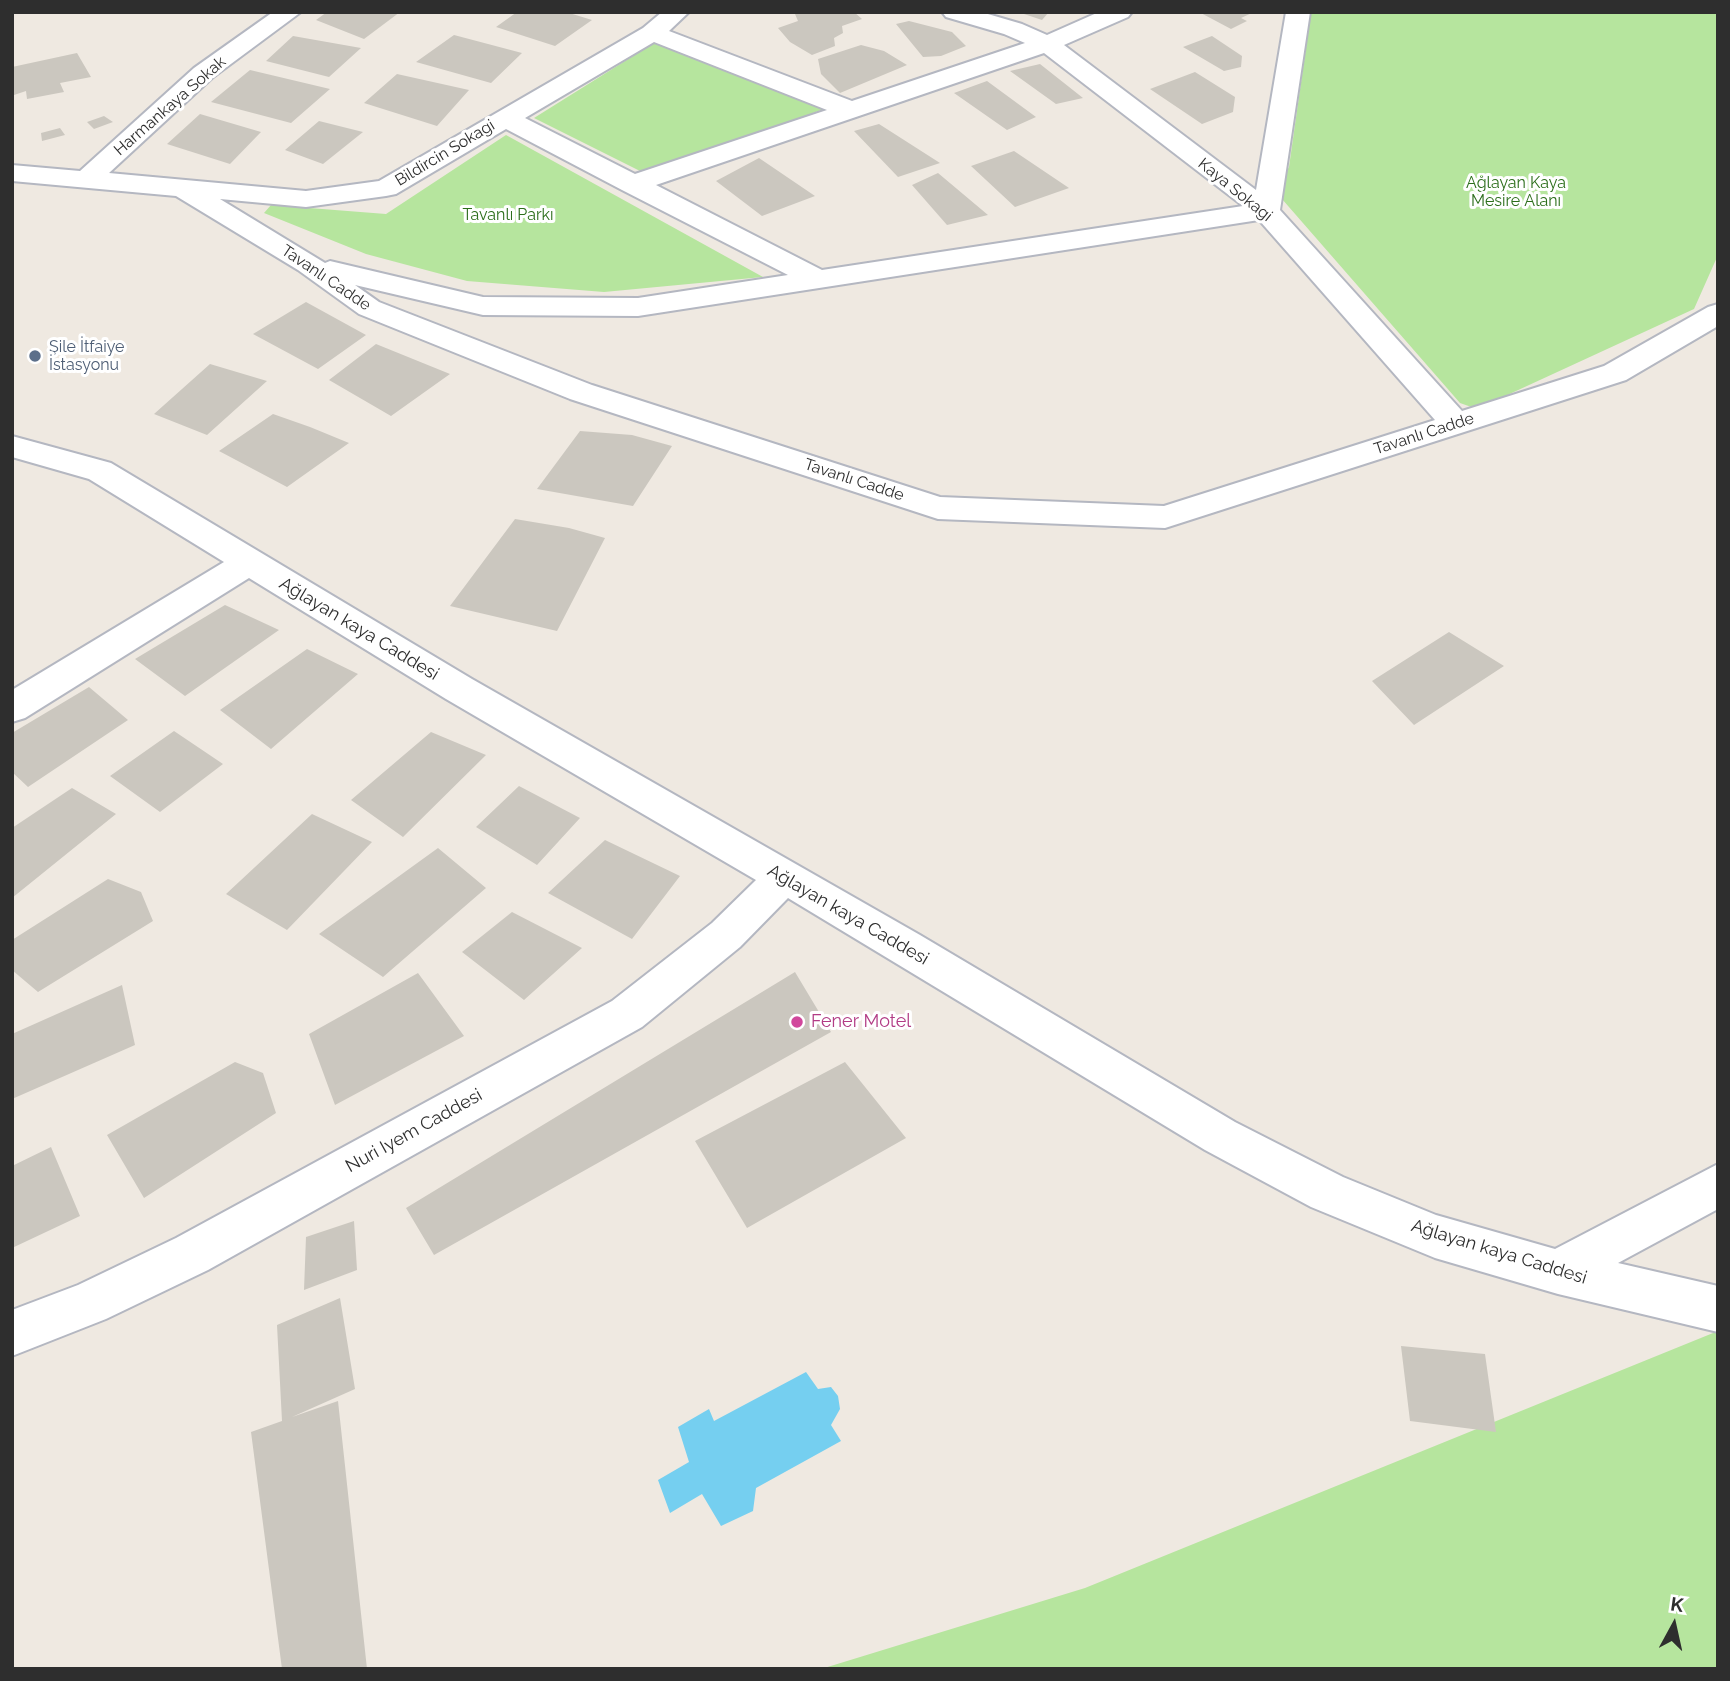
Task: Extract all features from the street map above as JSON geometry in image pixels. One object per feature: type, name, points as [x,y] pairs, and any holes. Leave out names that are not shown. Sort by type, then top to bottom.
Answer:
[{"type":"street","name":"Harmankaya Sokak","points":[[87,179],[202,73],[289,12]]},
{"type":"street","name":"Bildircin Sokagi","points":[[183,188],[306,199],[386,188],[652,33],[677,12]]},
{"type":"street","name":"Kaya Sokagi","points":[[954,12],[1013,29],[1047,44],[1266,211],[1456,424]]},
{"type":"street","points":[[632,184],[1047,44],[1120,12]]},
{"type":"street","points":[[308,264],[483,306],[638,307],[1266,211],[1298,12]]},
{"type":"street","points":[[652,33],[851,110]]},
{"type":"street","points":[[505,118],[817,279]]},
{"type":"street","name":"Tavanlı Cadde","points":[[12,173],[183,188],[308,264],[369,308],[581,391],[938,508],[1165,517],[1615,373],[1718,313]]},
{"type":"street","name":"Ağlayan kaya Caddesi","points":[[12,446],[100,471],[458,690],[906,947],[1220,1136],[1327,1192],[1435,1236],[1558,1272],[1718,1309]]},
{"type":"street","points":[[12,708],[249,562]]},
{"type":"street","name":"Nuri Iyem Caddesi","points":[[12,1333],[90,1303],[192,1254],[626,1014],[726,935],[783,878]]},
{"type":"street","points":[[1558,1272],[1718,1185]]},
{"type":"green space","name":"Ağlayan Kaya Mesire Alanı","points":[[1311,12],[1718,12],[1718,255],[1694,309],[1477,409],[1460,403],[1275,191],[1289,167]]},
{"type":"green space","points":[[657,41],[824,109],[646,174],[534,118]]},
{"type":"green space","name":"Tavanlı Parkı","points":[[506,135],[763,277],[604,292],[467,281],[366,254],[264,213],[271,205],[386,214]]},
{"type":"green space","points":[[1718,1331],[1718,1669],[821,1669],[1085,1588]]},
{"type":"water","points":[[806,1372],[818,1389],[831,1387],[838,1396],[840,1409],[831,1425],[841,1441],[756,1488],[753,1511],[721,1526],[702,1494],[670,1513],[658,1480],[689,1462],[678,1427],[709,1409],[714,1421]]},
{"type":"building","points":[[327,12],[400,12],[364,39],[316,20]]},
{"type":"building","points":[[517,12],[566,12],[592,20],[555,46],[496,27]]},
{"type":"building","points":[[854,12],[862,19],[842,26],[843,33],[834,38],[835,46],[812,55],[790,42],[778,28],[798,21],[795,14]]},
{"type":"building","points":[[1018,12],[1049,12],[1042,20]]},
{"type":"building","points":[[1199,12],[1254,12],[1241,18],[1247,21],[1231,29]]},
{"type":"building","points":[[909,21],[952,32],[966,46],[941,56],[923,57],[896,24]]},
{"type":"building","points":[[454,35],[522,53],[491,83],[416,62]]},
{"type":"building","points":[[293,36],[361,48],[329,77],[266,61]]},
{"type":"building","points":[[1212,36],[1242,56],[1241,67],[1224,71],[1183,47]]},
{"type":"building","points":[[861,45],[884,51],[907,65],[840,93],[821,74],[818,59]]},
{"type":"building","points":[[77,53],[91,77],[60,83],[64,92],[27,99],[26,91],[14,95],[12,67]]},
{"type":"building","points":[[1040,64],[1083,98],[1056,104],[1010,71]]},
{"type":"building","points":[[250,70],[330,89],[291,123],[211,102]]},
{"type":"building","points":[[1195,72],[1235,97],[1233,112],[1202,124],[1150,89]]},
{"type":"building","points":[[397,74],[469,90],[437,126],[364,103]]},
{"type":"building","points":[[987,81],[1036,117],[1007,130],[954,93]]},
{"type":"building","points":[[200,114],[261,132],[230,164],[167,144]]},
{"type":"building","points":[[104,116],[113,122],[94,129],[87,122]]},
{"type":"building","points":[[319,121],[363,132],[323,164],[285,150]]},
{"type":"building","points":[[879,124],[940,163],[898,177],[854,131]]},
{"type":"building","points":[[60,128],[65,135],[42,141],[41,133]]},
{"type":"building","points":[[1014,151],[1069,188],[1015,207],[971,166]]},
{"type":"building","points":[[759,158],[815,196],[762,216],[716,181]]},
{"type":"building","points":[[938,173],[988,215],[947,225],[912,185]]},
{"type":"building","points":[[306,302],[366,335],[318,369],[253,334]]},
{"type":"building","points":[[376,344],[450,374],[391,416],[329,380]]},
{"type":"building","points":[[210,364],[267,381],[207,435],[154,414]]},
{"type":"building","points":[[273,414],[349,443],[287,487],[219,451]]},
{"type":"building","points":[[580,431],[632,435],[672,446],[633,506],[537,489]]},
{"type":"building","points":[[515,519],[569,528],[605,538],[557,631],[450,606]]},
{"type":"building","points":[[225,605],[279,630],[185,696],[135,659]]},
{"type":"building","points":[[1449,632],[1504,666],[1414,725],[1372,681]]},
{"type":"building","points":[[307,649],[358,674],[271,749],[220,710]]},
{"type":"building","points":[[89,687],[128,720],[28,787],[12,772],[12,733]]},
{"type":"building","points":[[174,731],[223,764],[160,812],[110,776]]},
{"type":"building","points":[[431,732],[486,755],[403,837],[351,800]]},
{"type":"building","points":[[519,786],[580,818],[537,865],[476,827]]},
{"type":"building","points":[[72,788],[116,814],[12,898],[12,828]]},
{"type":"building","points":[[312,814],[372,842],[287,930],[226,894]]},
{"type":"building","points":[[605,840],[680,876],[632,939],[548,893]]},
{"type":"building","points":[[438,848],[486,888],[383,977],[319,934]]},
{"type":"building","points":[[108,879],[141,892],[153,921],[38,992],[12,970],[12,940]]},
{"type":"building","points":[[512,912],[582,948],[524,1000],[462,952]]},
{"type":"building","points":[[795,972],[831,1032],[434,1255],[406,1208]]},
{"type":"building","points":[[418,973],[464,1036],[335,1105],[309,1034]]},
{"type":"building","points":[[122,985],[135,1045],[12,1099],[12,1034]]},
{"type":"building","points":[[235,1062],[263,1073],[276,1113],[144,1198],[107,1135]]},
{"type":"building","points":[[845,1062],[906,1138],[747,1228],[695,1141]]},
{"type":"building","points":[[51,1147],[80,1216],[12,1248],[12,1166]]},
{"type":"building","points":[[354,1221],[357,1270],[304,1290],[306,1237]]},
{"type":"building","points":[[340,1298],[355,1389],[292,1417],[338,1401],[367,1669],[282,1669],[251,1432],[282,1421],[277,1325]]},
{"type":"building","points":[[1401,1346],[1485,1354],[1496,1432],[1410,1421]]},
{"type":"place","name":"Şile İtfaiye İstasyonu","points":[[35,356]]},
{"type":"place","name":"Fener Motel","points":[[797,1022]]}]
